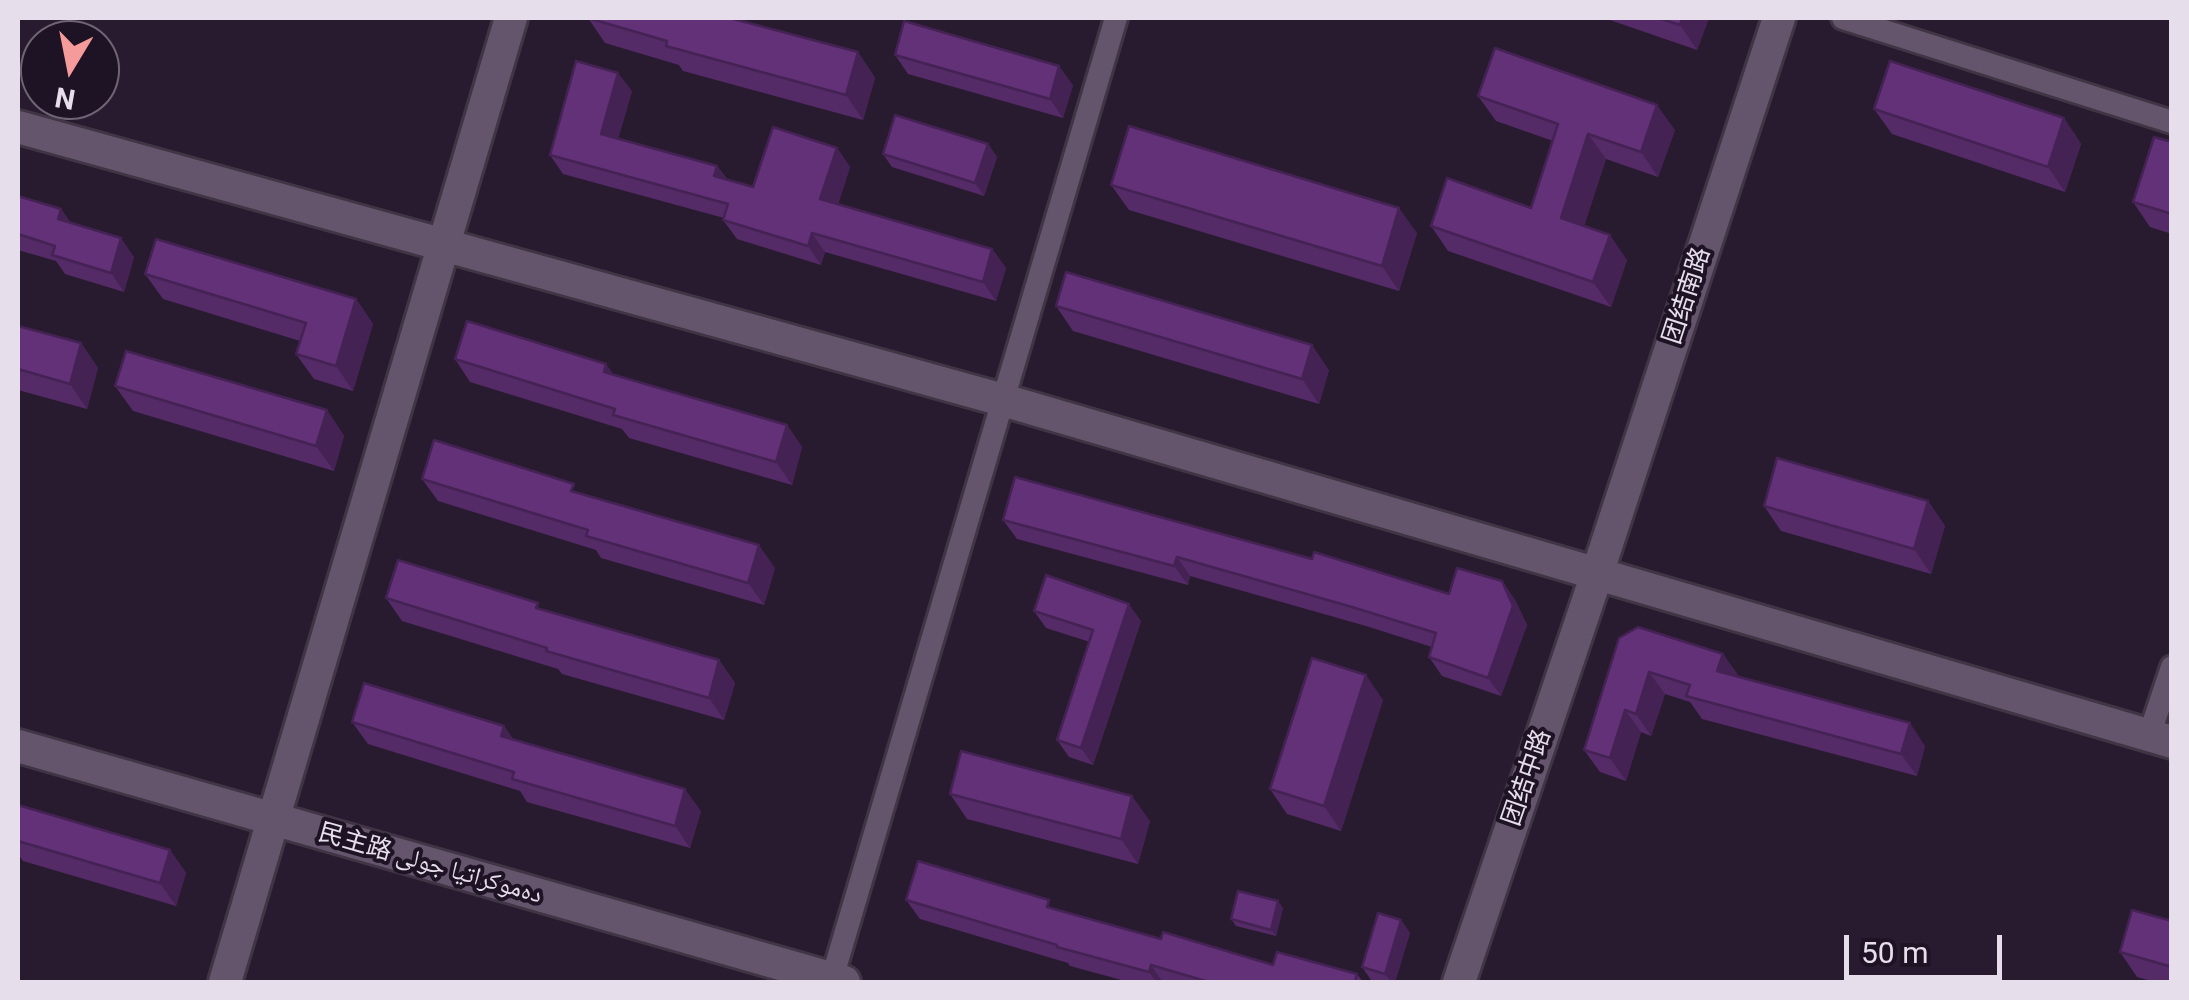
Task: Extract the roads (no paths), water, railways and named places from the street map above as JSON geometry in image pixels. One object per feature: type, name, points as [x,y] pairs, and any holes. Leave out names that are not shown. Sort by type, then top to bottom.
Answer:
[{"type":"street","points":[[225,982],[510,18]]},
{"type":"street","points":[[836,981],[1116,18]]},
{"type":"street","name":"团结南路","points":[[1596,574],[1778,18]]},
{"type":"street","points":[[1843,18],[2172,122]]},
{"type":"street","points":[[18,126],[1003,400],[2160,739],[2172,667]]},
{"type":"street","name":"团结中路","points":[[1459,982],[1596,574]]},
{"type":"street","name":"民主路 دەموكراتيا جولى","points":[[18,746],[836,981]]}]
